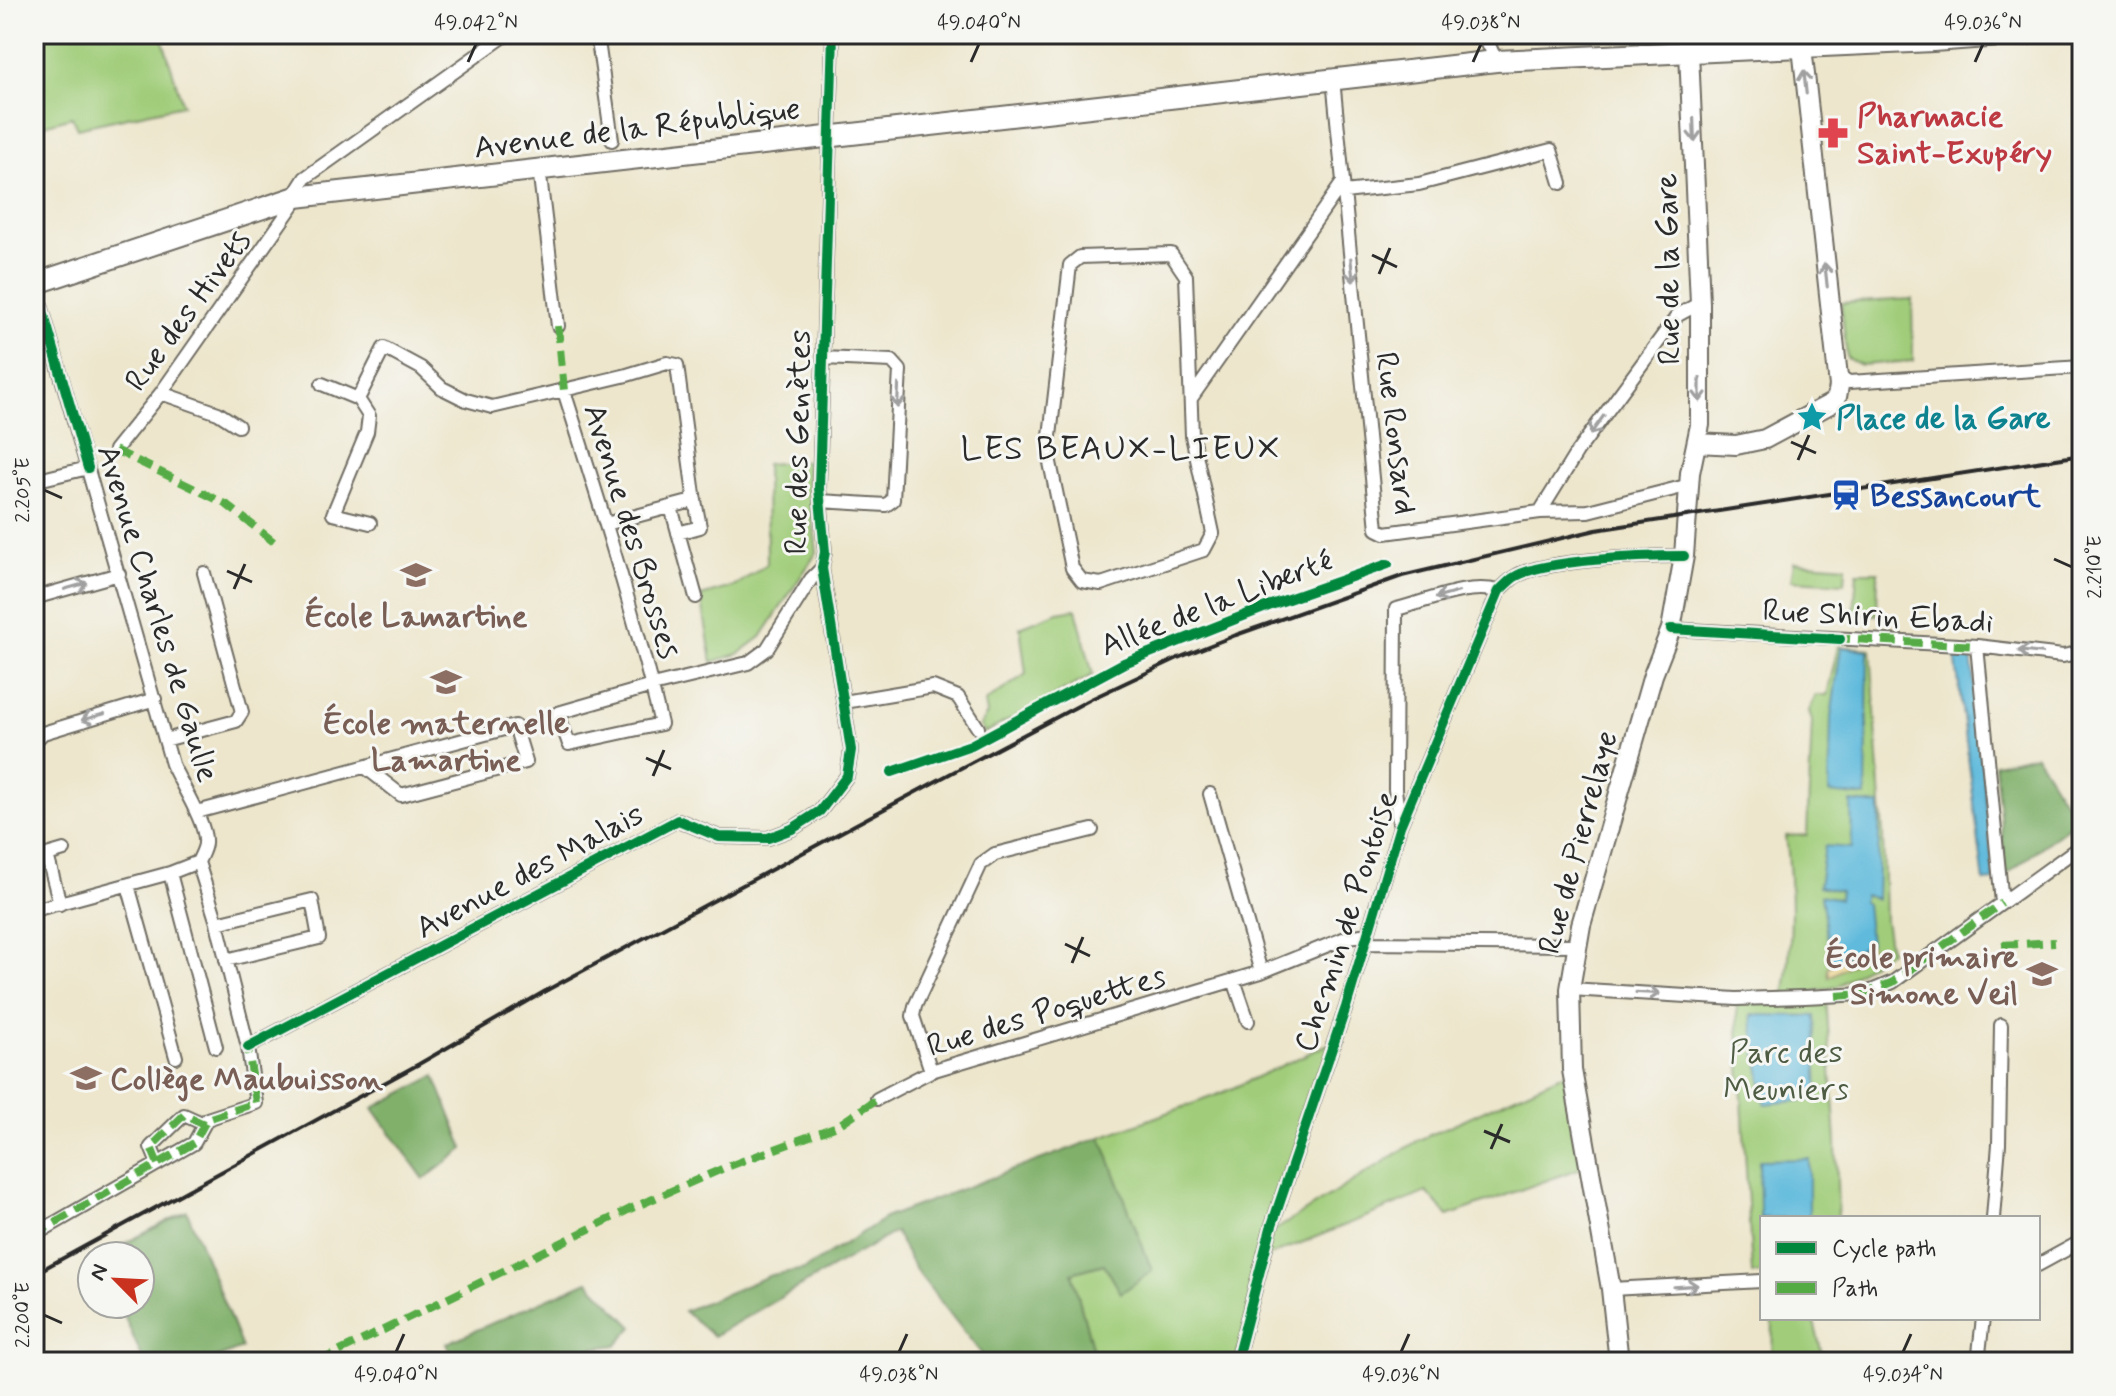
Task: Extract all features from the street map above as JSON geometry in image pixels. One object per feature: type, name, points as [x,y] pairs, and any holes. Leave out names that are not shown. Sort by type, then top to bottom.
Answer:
[{"type":"main road","name":"Avenue de la République","points":[[34,284],[296,197],[319,194],[1496,61],[1687,43],[2024,34]]},
{"type":"main road","points":[[1697,443],[1736,445],[1765,439],[1832,403],[1837,397],[1838,376],[1801,40]]},
{"type":"main road","name":"Rue de la Gare","points":[[1687,43],[1700,303],[1697,443],[1690,485]]},
{"type":"main road","name":"Rue de Pierrelaye","points":[[1619,1362],[1611,1289],[1572,1070],[1570,989],[1578,945],[1653,675],[1671,629],[1684,556],[1690,485]]},
{"type":"street","name":"Rue des Hivets","points":[[115,450],[161,393],[293,205],[305,178],[507,34]]},
{"type":"street","points":[[597,34],[612,140]]},
{"type":"street","name":"Rue des Genètes","points":[[833,34],[820,501],[825,552],[822,568],[851,750],[847,776],[836,792]]},
{"type":"street","points":[[1480,35],[1496,61]]},
{"type":"street","name":"Rue Ronsard","points":[[1333,79],[1377,529],[1385,533],[1540,512],[1588,511],[1690,485]]},
{"type":"street","points":[[1192,397],[1186,276],[1171,254],[1080,257],[1070,265],[1048,453],[1072,568],[1082,581],[1101,584],[1204,550],[1213,533],[1192,436],[1192,397],[1344,187],[1419,184],[1551,150],[1561,183]]},
{"type":"street","points":[[539,168],[558,326]]},
{"type":"street","points":[[317,169],[319,194]]},
{"type":"street","name":"Avenue Charles de Gaulle","points":[[34,284],[165,740],[181,785],[197,812],[205,843],[198,862],[217,923],[248,1047],[256,1103],[207,1119],[204,1124]]},
{"type":"street","points":[[1540,512],[1577,452],[1678,315],[1700,303]]},
{"type":"street","points":[[358,399],[384,348],[421,368],[442,388],[466,400],[492,407],[667,363],[677,365],[700,527],[678,533]]},
{"type":"street","points":[[820,501],[886,505],[893,500],[900,370],[892,361],[823,358]]},
{"type":"street","points":[[1838,376],[1849,382],[2081,367]]},
{"type":"street","points":[[322,384],[358,399],[369,416],[367,432],[333,514],[370,523]]},
{"type":"street","name":"Avenue des Brosses","points":[[564,391],[606,524],[652,686],[661,724],[569,744],[558,713],[652,686],[748,663],[767,649],[811,579],[822,568]]},
{"type":"street","points":[[161,393],[218,413],[238,426]]},
{"type":"street","points":[[34,481],[88,468]]},
{"type":"street","points":[[606,524],[689,502],[694,495]]},
{"type":"street","points":[[671,507],[696,597]]},
{"type":"street","points":[[1400,826],[1395,789],[1396,609],[1467,589],[1482,587],[1499,591],[1514,577],[1539,568],[1641,556],[1684,556]]},
{"type":"street","points":[[165,740],[236,721],[242,712],[204,573]]},
{"type":"street","points":[[34,598],[119,574]]},
{"type":"street","name":"Chemin de Pontoise","points":[[1236,1362],[1271,1228],[1367,939],[1400,826],[1499,591]]},
{"type":"street","name":"Rue Shirin Ebadi","points":[[1671,629],[1977,646],[2063,656],[2082,652]]},
{"type":"street","points":[[1977,646],[2002,903]]},
{"type":"street","points":[[844,702],[933,687],[958,697],[978,728]]},
{"type":"street","points":[[34,742],[43,733],[155,699]]},
{"type":"street","points":[[197,812],[515,726],[526,762],[401,795],[365,767]]},
{"type":"street","name":"Avenue des Malais","points":[[248,1047],[678,820],[719,837],[768,838],[792,829],[820,811],[836,792]]},
{"type":"street","points":[[1210,794],[1261,972]]},
{"type":"street","points":[[931,1071],[913,1016],[915,1006],[981,864],[995,854],[1092,830]]},
{"type":"street","points":[[1570,989],[1736,999],[1864,994],[1893,982],[2082,845]]},
{"type":"street","points":[[60,904],[47,855],[64,850]]},
{"type":"street","points":[[34,910],[170,873],[198,862]]},
{"type":"street","points":[[170,873],[216,1047]]},
{"type":"street","points":[[128,885],[176,1057]]},
{"type":"street","points":[[217,923],[312,900],[319,938],[226,960]]},
{"type":"street","name":"Rue des Poquettes","points":[[877,1099],[931,1071],[1261,972],[1348,937],[1578,945]]},
{"type":"street","points":[[1234,980],[1248,1021]]},
{"type":"street","points":[[1993,1216],[1999,1144],[2001,1025]]},
{"type":"street","points":[[34,1235],[158,1164],[194,1143],[204,1124],[184,1115],[151,1147],[158,1164]]},
{"type":"street","points":[[2040,1264],[2082,1241]]},
{"type":"street","points":[[1611,1289],[1760,1281]]},
{"type":"street","points":[[1978,1362],[1983,1320]]},
{"type":"green space","points":[[34,34],[161,34],[183,105],[77,128],[72,117],[34,128]]},
{"type":"green space","points":[[1912,299],[1913,361],[1861,365],[1847,358],[1841,303]]},
{"type":"green space","points":[[806,461],[817,552],[761,637],[738,654],[712,662],[701,596],[735,586],[767,564],[766,464]]},
{"type":"green space","points":[[1794,562],[1846,566],[1845,583],[1791,580]]},
{"type":"green space","points":[[1857,572],[1878,572],[1877,615],[1854,612]]},
{"type":"green space","points":[[1076,609],[1093,675],[985,733],[980,726],[987,714],[985,702],[1026,674],[1020,627],[1058,612]]},
{"type":"green space","name":"Parc des Meuniers","points":[[1838,646],[1871,649],[1883,835],[1885,921],[1890,951],[1836,987],[1790,996],[1826,997],[1838,1216],[1760,1216],[1760,1274],[1752,1274],[1736,994],[1784,997],[1791,916],[1786,836],[1807,835],[1812,721],[1809,711],[1816,695],[1827,695]]},
{"type":"green space","points":[[2036,755],[2076,820],[2006,875],[1995,764]]},
{"type":"green space","points":[[1333,1042],[1264,1237],[1419,1140],[1572,1070],[1592,1164],[1448,1216],[1427,1192],[1259,1260],[1236,1362],[1096,1362],[1072,1273],[1104,1264],[1152,1271],[1101,1137],[1222,1093]]},
{"type":"green space","points":[[435,1076],[464,1149],[424,1179],[373,1108]]},
{"type":"green space","points":[[1101,1137],[1152,1271],[1121,1293],[1104,1264],[1072,1273],[1096,1362],[988,1362],[915,1269],[895,1232],[713,1336],[684,1311],[771,1275],[805,1269],[887,1217]]},
{"type":"green space","points":[[187,1211],[242,1348],[206,1362],[144,1362],[126,1320],[156,1320],[156,1240],[132,1240]]},
{"type":"green space","points":[[588,1281],[633,1327],[617,1345],[593,1348],[576,1362],[452,1362],[447,1343]]},
{"type":"green space","points":[[1773,1320],[1814,1320],[1824,1362],[1772,1362]]},
{"type":"sand","points":[[1870,943],[1871,953],[1829,977],[1828,967]]},
{"type":"water","points":[[1841,647],[1868,650],[1866,797],[1829,793],[1831,717]]},
{"type":"water","points":[[1955,654],[1971,654],[1994,881],[1984,882]]},
{"type":"water","points":[[1851,802],[1880,805],[1877,899],[1864,895],[1862,902],[1866,904],[1870,943],[1831,965],[1821,895],[1839,899],[1840,891],[1819,886],[1825,846],[1852,848]]},
{"type":"water","points":[[1751,1015],[1815,1016],[1818,1099],[1765,1104]]},
{"type":"water","points":[[1809,1159],[1809,1216],[1760,1216],[1759,1160]]},
{"type":"railway","points":[[34,1274],[419,1064],[549,989],[1091,699],[1178,658],[1402,576],[1596,530],[2082,455]]},
{"type":"marked path","points":[[558,326],[564,391]]},
{"type":"marked path","points":[[2080,367],[2082,332]]},
{"type":"marked path","points":[[115,450],[226,504],[279,546]]},
{"type":"marked path","points":[[1834,638],[1977,646]]},
{"type":"marked path","points":[[1836,996],[1864,994],[1893,982],[2002,903]]},
{"type":"marked path","points":[[2002,945],[2055,942]]},
{"type":"marked path","points":[[34,1235],[194,1143],[207,1119],[256,1103],[248,1047]]},
{"type":"marked path","points":[[318,1362],[630,1209],[724,1168],[837,1126],[877,1099]]},
{"type":"marked path","points":[[158,1164],[151,1147],[184,1115],[204,1124]]},
{"type":"cycle path","points":[[248,1047],[678,820],[719,837],[768,838],[792,829],[820,811],[847,776],[851,750],[822,568],[825,552],[819,488],[833,34]]},
{"type":"cycle path","points":[[35,284],[88,468]]},
{"type":"cycle path","points":[[1236,1362],[1271,1228],[1346,1007],[1400,826],[1499,591],[1513,578],[1546,567],[1595,560],[1684,556]]},
{"type":"cycle path","name":"Allée de la Liberté","points":[[892,772],[971,745],[1124,663],[1271,605],[1388,564]]},
{"type":"cycle path","points":[[1671,629],[1840,639]]},
{"type":"place","name":"Pharmacie Saint-Exupéry","points":[[1833,133]]},
{"type":"place","name":"Place de la Gare","points":[[1812,417]]},
{"type":"place","name":"Bessancourt","points":[[1846,495]]},
{"type":"place","name":"École Lamartine","points":[[416,575]]},
{"type":"place","name":"École maternelle Lamartine","points":[[446,682]]},
{"type":"place","name":"École primaire Simone Veil","points":[[2042,974]]},
{"type":"place","name":"Collège Maubuisson","points":[[86,1078]]},
{"type":"district","name":"LES BEAUX-LIEUX","points":[[1121,447]]}]
